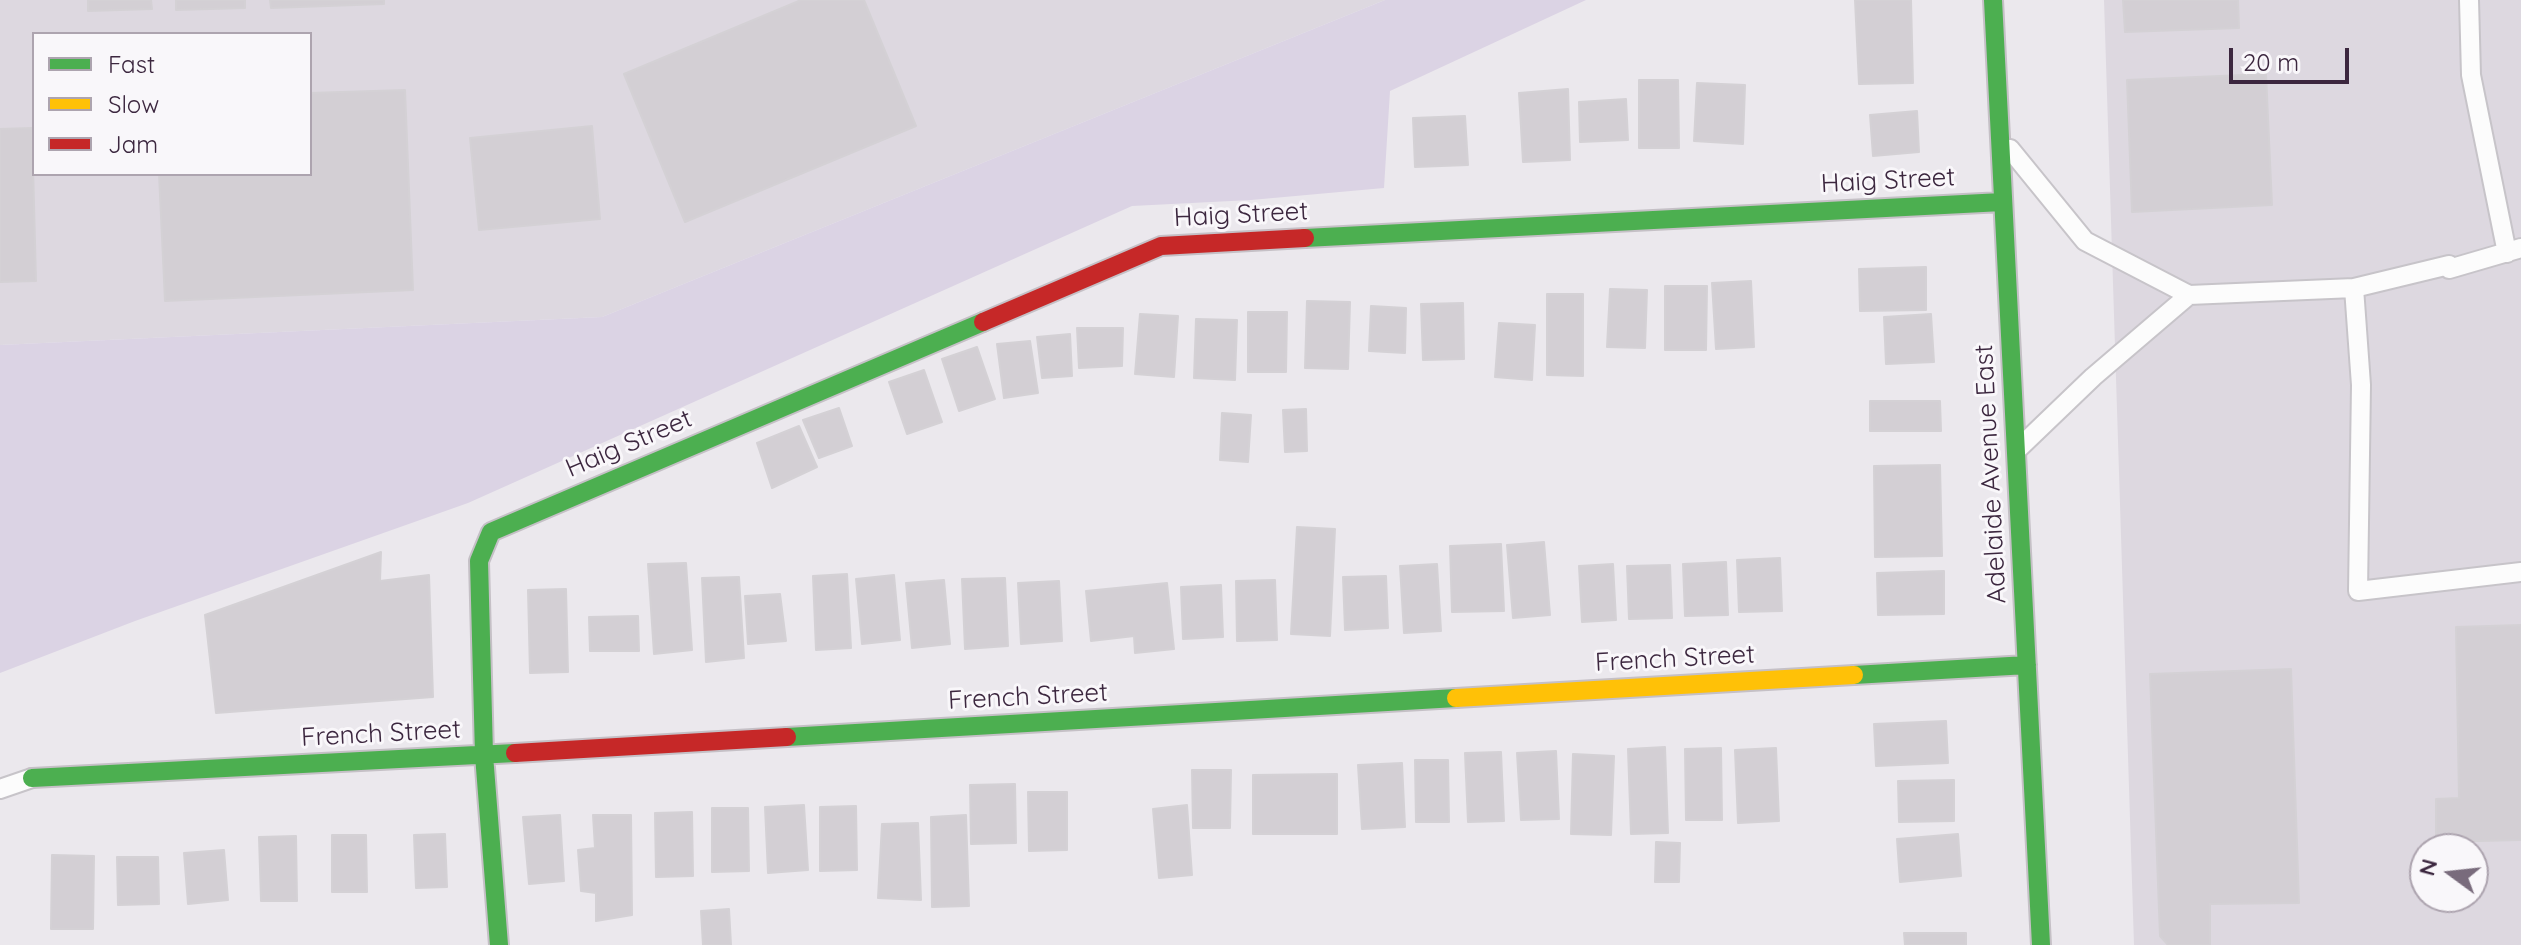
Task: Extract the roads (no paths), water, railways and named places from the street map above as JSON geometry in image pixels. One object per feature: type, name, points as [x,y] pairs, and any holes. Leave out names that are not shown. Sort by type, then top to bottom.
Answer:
[{"type":"street","name":"Adelaide Avenue East","points":[[1993,0],[2041,945]]},
{"type":"street","name":"Haig Street","points":[[484,755],[479,561],[491,532],[1161,246],[2002,202]]},
{"type":"street","name":"French Street","points":[[32,778],[484,755],[2027,665]]},
{"type":"street","points":[[484,755],[499,945]]},
{"type":"lane","points":[[2000,138],[2085,241],[2189,295],[2354,288],[2449,265],[2449,269],[2514,251],[2471,75],[2469,0]]},
{"type":"lane","points":[[2354,288],[2361,385],[2358,591],[2521,572]]},
{"type":"lane","points":[[2017,450],[2093,377],[2189,295]]},
{"type":"lane","points":[[0,789],[32,778]]}]
